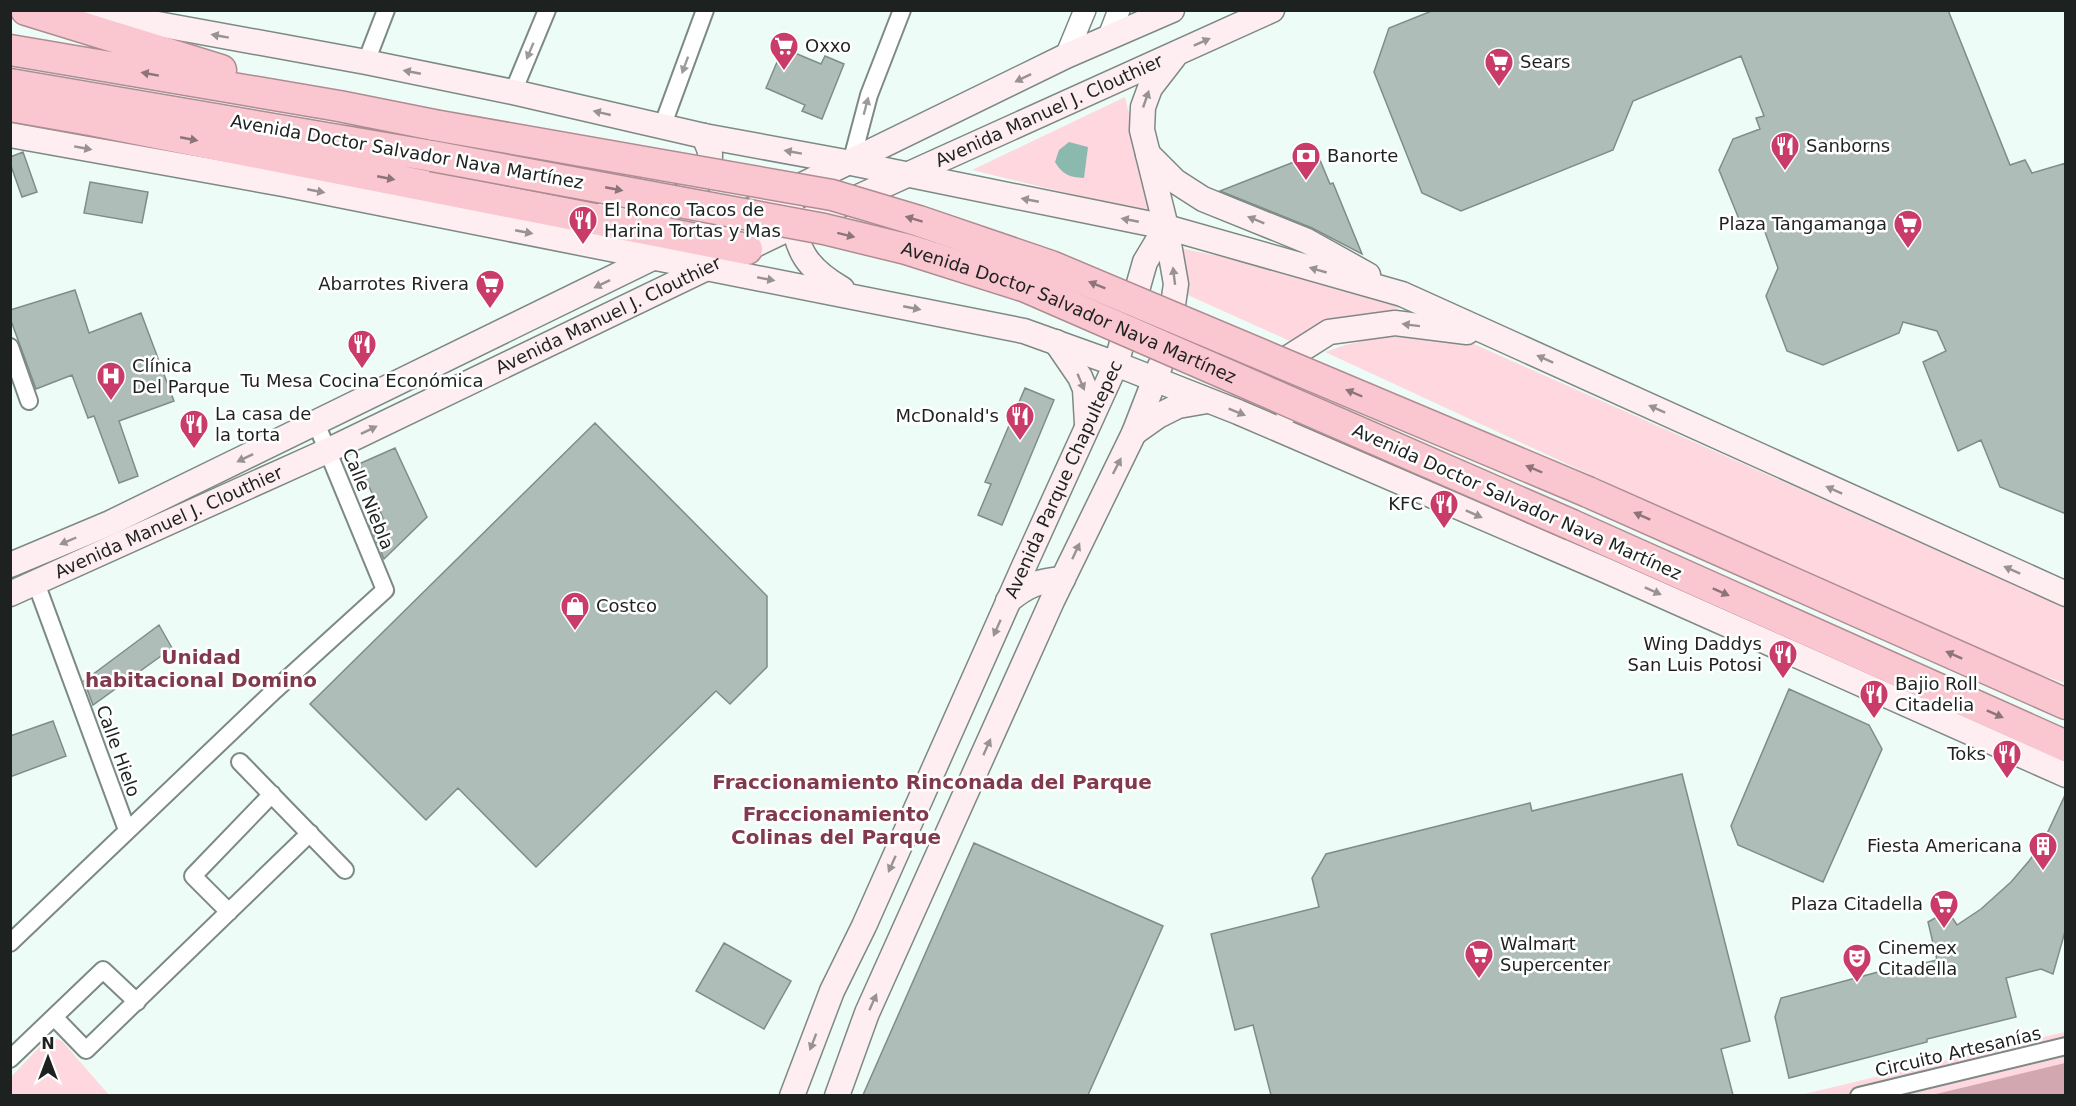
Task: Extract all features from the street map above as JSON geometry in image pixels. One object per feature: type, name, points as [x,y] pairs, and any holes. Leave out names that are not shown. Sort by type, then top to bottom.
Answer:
[{"type":"highway","points":[[26,10],[339,106]]},
{"type":"highway","name":"Avenida Doctor Salvador Nava Martínez","points":[[10,50],[339,106],[435,126],[832,195],[919,220],[1051,266],[1588,492],[2062,702]]},
{"type":"highway","name":"Avenida Doctor Salvador Nava Martínez","points":[[10,84],[432,156],[824,229],[906,249],[1015,284],[1572,525],[2066,746]]},
{"type":"highway","points":[[10,106],[747,249]]},
{"type":"main road","points":[[81,10],[366,62],[513,92],[704,136],[851,162],[1166,227],[1402,294]]},
{"type":"main road","name":"Avenida Manuel J. Clouthier","points":[[10,565],[110,523],[695,239],[790,190],[1109,36],[1172,10]]},
{"type":"main road","name":"Avenida Manuel J. Clouthier","points":[[10,594],[327,451],[794,226],[910,176],[1272,10]]},
{"type":"main road","points":[[837,1095],[867,1013],[1063,579],[1134,433],[1155,379],[1169,334],[1176,284],[1166,227],[1142,130],[1143,107],[1150,88],[1177,54]]},
{"type":"main road","points":[[18,136],[90,120]]},
{"type":"main road","name":"Avenida Doctor Salvador Nava Martínez","points":[[18,136],[283,184],[1024,331],[1209,401],[1607,571],[2066,776]]},
{"type":"main road","points":[[555,210],[623,215],[656,208],[688,192],[705,177],[710,154],[704,136]]},
{"type":"main road","points":[[246,151],[283,184]]},
{"type":"main road","points":[[1148,153],[1175,181],[1203,199],[1307,241],[1402,294],[2066,594]]},
{"type":"main road","points":[[790,190],[794,226],[800,249],[811,266],[827,280],[855,296]]},
{"type":"main road","name":"Avenida Parque Chapultepec","points":[[792,1094],[832,991],[864,926],[1116,364],[1145,262],[1166,227]]},
{"type":"main road","points":[[1377,473],[1289,414],[1279,390],[1281,371],[1288,358],[1329,332],[1395,323],[1490,334]]},
{"type":"main road","points":[[1056,342],[1080,377],[1085,389],[1087,428]]},
{"type":"main road","points":[[1134,433],[1158,416],[1178,406],[1209,401]]},
{"type":"main road","points":[[1008,601],[1022,589],[1036,583],[1063,579]]},
{"type":"street","points":[[366,62],[386,10]]},
{"type":"street","points":[[513,92],[548,10]]},
{"type":"street","points":[[662,127],[705,10]]},
{"type":"street","points":[[851,162],[869,95],[902,10]]},
{"type":"street","points":[[1066,57],[1085,10]]},
{"type":"street","points":[[1109,36],[1119,10]]},
{"type":"street","points":[[10,347],[29,401]]},
{"type":"street","name":"Calle Niebla","points":[[127,830],[267,697],[385,590],[316,423]]},
{"type":"street","name":"Calle Hielo","points":[[36,583],[127,830]]},
{"type":"street","points":[[240,762],[345,870]]},
{"type":"street","points":[[229,912],[193,876],[272,794]]},
{"type":"street","points":[[10,943],[127,830]]},
{"type":"street","points":[[54,1017],[86,1050],[310,833]]},
{"type":"street","points":[[10,1059],[103,970],[137,1002]]},
{"type":"street","name":"Circuito Artesanías","points":[[1859,1095],[2066,1046]]},
{"type":"shaded area","points":[[1125,97],[1153,214],[972,170]]},
{"type":"shaded area","points":[[1069,142],[1088,147],[1084,178],[1067,174],[1055,162],[1059,150]]},
{"type":"shaded area","points":[[1180,248],[1290,271],[1405,307],[1335,321],[1292,342],[1181,292]]},
{"type":"shaded area","points":[[1387,336],[1465,340],[2065,607],[2065,683],[2018,667],[1725,537],[1325,352]]},
{"type":"shaded area","points":[[2065,1032],[2065,1095],[1800,1095]]},
{"type":"shaded area","points":[[52,1037],[62,1041],[109,1095],[11,1095],[11,1077],[47,1039]]},
{"type":"shaded area","points":[[2065,1063],[2065,1095],[1932,1095]]},
{"type":"building","name":"Plaza Tangamanga","points":[[1434,10],[1948,10],[2010,165],[2025,160],[2032,173],[2066,163],[2066,514],[2000,487],[1981,440],[1958,451],[1923,362],[1946,351],[1937,331],[1903,322],[1899,333],[1823,365],[1787,351],[1766,296],[1778,268],[1765,232],[1741,224],[1719,170],[1733,139],[1760,129],[1756,118],[1764,116],[1741,56],[1633,101],[1613,150],[1461,211],[1422,193],[1374,72],[1389,28]]},
{"type":"building","points":[[783,48],[821,64],[825,56],[844,64],[822,119],[802,111],[805,105],[766,88]]},
{"type":"building","points":[[23,152],[37,192],[22,197],[10,157]]},
{"type":"building","points":[[1317,153],[1330,184],[1333,183],[1362,254],[1312,228],[1220,191]]},
{"type":"building","points":[[90,182],[148,192],[142,223],[84,213]]},
{"type":"building","points":[[75,290],[89,333],[141,313],[174,401],[119,421],[138,476],[119,483],[94,416],[88,418],[72,375],[36,389],[10,318],[10,310]]},
{"type":"building","name":"McDonald's","points":[[1025,388],[1054,400],[1002,525],[978,515],[991,484],[985,482]]},
{"type":"building","name":"Costco","points":[[595,423],[767,596],[767,667],[730,704],[716,691],[536,867],[458,788],[426,820],[310,704]]},
{"type":"building","points":[[395,448],[427,517],[384,559],[369,524],[383,518],[359,464]]},
{"type":"building","points":[[159,625],[172,648],[93,705],[84,681]]},
{"type":"building","points":[[1789,689],[1869,725],[1882,749],[1823,882],[1738,845],[1731,826]]},
{"type":"building","points":[[53,721],[66,756],[10,777],[10,736]]},
{"type":"building","name":"Walmart Supercenter","points":[[1682,774],[1750,1041],[1721,1049],[1733,1095],[1271,1095],[1253,1025],[1235,1030],[1211,934],[1319,907],[1312,878],[1326,854],[1530,803],[1532,811]]},
{"type":"building","points":[[2066,793],[2066,928],[2053,974],[2041,969],[2006,978],[2016,1017],[1927,1039],[1927,1042],[1789,1078],[1775,1017],[1781,998],[1882,971],[1883,973],[1937,960],[1928,922],[1948,911],[1957,925],[1981,909],[2011,882],[2044,840]]},
{"type":"building","points":[[974,843],[1163,926],[1088,1095],[863,1095]]},
{"type":"building","points":[[724,943],[791,981],[764,1029],[696,991]]},
{"type":"place","name":"Oxxo","points":[[784,72]]},
{"type":"place","name":"Sears","points":[[1499,88]]},
{"type":"place","name":"Sanborns","points":[[1785,172]]},
{"type":"place","name":"Banorte","points":[[1306,182]]},
{"type":"place","name":"El Ronco Tacos de Harina Tortas y Mas","points":[[583,246]]},
{"type":"place","name":"Plaza Tangamanga","points":[[1908,250]]},
{"type":"place","name":"Abarrotes Rivera","points":[[490,310]]},
{"type":"place","name":"Tu Mesa Cocina Económica","points":[[362,370]]},
{"type":"place","name":"Clínica Del Parque","points":[[111,402]]},
{"type":"place","name":"McDonald's","points":[[1020,442]]},
{"type":"place","name":"La casa de la torta","points":[[194,450]]},
{"type":"place","name":"KFC","points":[[1444,530]]},
{"type":"place","name":"Costco","points":[[575,632]]},
{"type":"place","name":"Wing Daddys San Luis Potosi","points":[[1783,680]]},
{"type":"place","name":"Bajio Roll Citadelia","points":[[1874,720]]},
{"type":"place","name":"Toks","points":[[2007,780]]},
{"type":"place","name":"Fiesta Americana","points":[[2043,872]]},
{"type":"place","name":"Plaza Citadella","points":[[1944,930]]},
{"type":"place","name":"Walmart Supercenter","points":[[1479,980]]},
{"type":"place","name":"Cinemex Citadella","points":[[1857,984]]},
{"type":"district","name":"Unidad habitacional Domino","points":[[201,668]]},
{"type":"district","name":"Fraccionamiento Rinconada del Parque","points":[[932,782]]},
{"type":"district","name":"Fraccionamiento Colinas del Parque","points":[[836,826]]}]
